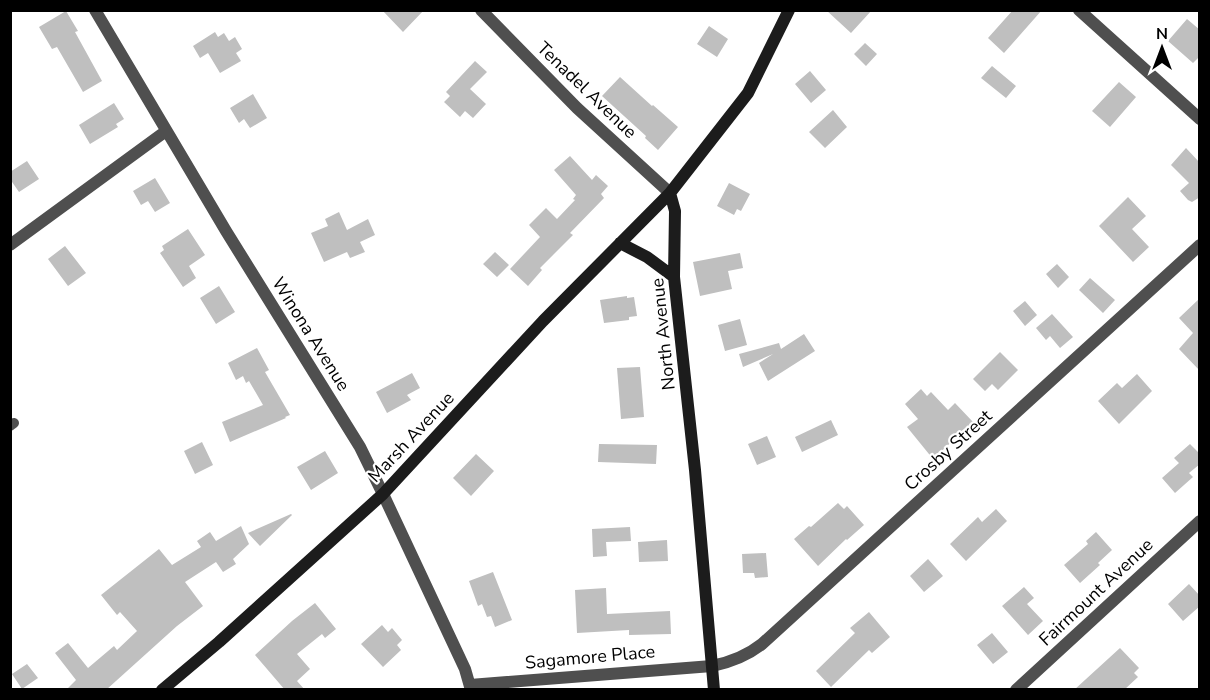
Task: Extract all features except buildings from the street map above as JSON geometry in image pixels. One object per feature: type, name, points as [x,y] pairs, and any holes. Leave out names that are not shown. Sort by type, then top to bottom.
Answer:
[{"type":"main road","points":[[670,193],[748,93],[789,10]]},
{"type":"main road","name":"Marsh Avenue","points":[[162,690],[219,642],[383,494],[543,321],[670,193]]},
{"type":"main road","name":"North Avenue","points":[[670,193],[675,211],[674,277],[695,470],[714,690]]},
{"type":"main road","points":[[620,243],[647,257],[674,277]]},
{"type":"street","name":"Winona Avenue","points":[[95,10],[226,231],[360,447],[465,669],[471,687]]},
{"type":"street","name":"Tenadel Avenue","points":[[481,10],[577,108],[670,193]]},
{"type":"street","points":[[1079,10],[1200,119]]},
{"type":"street","points":[[10,245],[166,131]]},
{"type":"street","name":"Crosby Street","points":[[712,666],[738,659],[762,644],[1200,245]]},
{"type":"street","name":"Fairmount Avenue","points":[[1016,690],[1200,521]]},
{"type":"street","name":"Sagamore Place","points":[[471,687],[712,666]]}]
